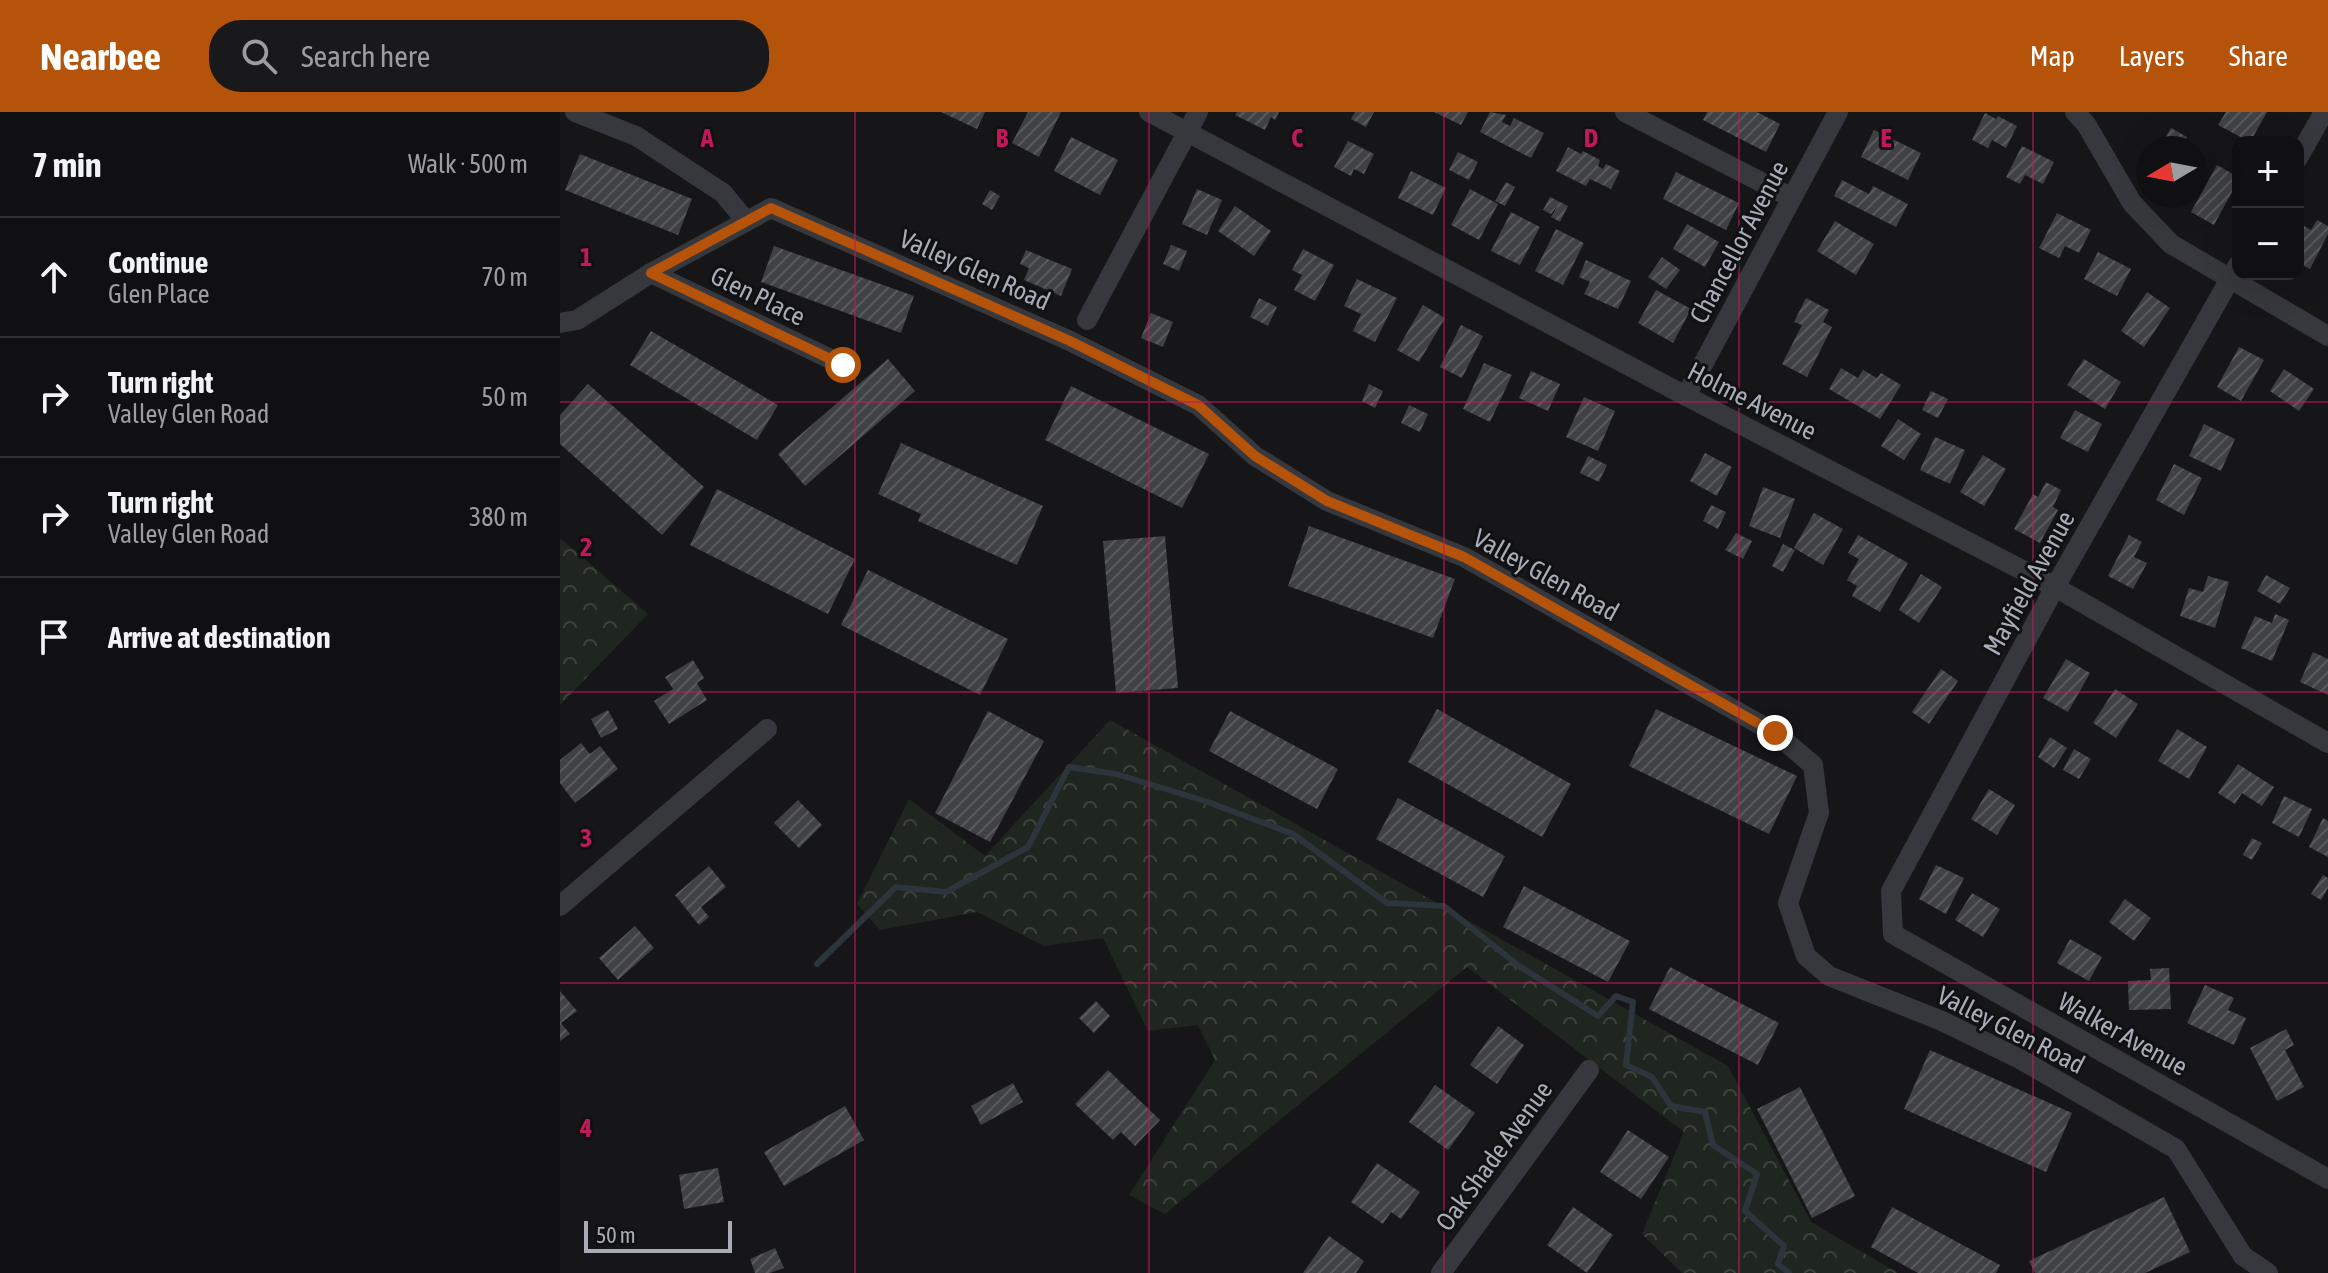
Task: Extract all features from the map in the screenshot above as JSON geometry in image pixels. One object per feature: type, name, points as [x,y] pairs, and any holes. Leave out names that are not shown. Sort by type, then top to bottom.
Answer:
[{"type":"street","points":[[575,112],[636,136],[723,193],[746,221]]},
{"type":"street","name":"Holme Avenue","points":[[1149,112],[2055,587],[2328,743]]},
{"type":"street","points":[[1087,320],[1198,112]]},
{"type":"street","points":[[1625,112],[1792,198]]},
{"type":"street","name":"Chancellor Avenue","points":[[1686,396],[1838,112]]},
{"type":"street","points":[[2075,112],[2086,124],[2132,203],[2171,244],[2232,272]]},
{"type":"street","points":[[2304,147],[2324,112]]},
{"type":"street","name":"Valley Glen Road","points":[[560,323],[577,320],[651,273],[771,208],[1090,351],[1198,405],[1255,456],[1327,501],[1464,557],[1775,733],[1813,765],[1819,813],[1788,903],[1806,956],[1829,976],[1942,1021],[2020,1059],[2176,1149],[2243,1256],[2268,1273]]},
{"type":"street","name":"Glen Place","points":[[651,273],[843,365]]},
{"type":"street","name":"Mayfield Avenue","points":[[1893,934],[1891,891],[2055,587],[2232,277]]},
{"type":"street","points":[[2244,280],[2328,336]]},
{"type":"street","points":[[560,906],[767,729]]},
{"type":"street","name":"Walker Avenue","points":[[1893,934],[2328,1179]]},
{"type":"street","name":"Oak Shade Avenue","points":[[1441,1273],[1589,1070]]},
{"type":"green space","points":[[560,538],[648,614],[560,705]]},
{"type":"green space","points":[[1110,720],[1728,1066],[1811,1222],[1898,1273],[1682,1273],[1642,1234],[1684,1132],[1467,967],[1165,1214],[1129,1195],[1215,1060],[1198,1025],[1148,1031],[1103,938],[1044,946],[977,912],[880,930],[857,904],[909,799],[985,856]]},
{"type":"building","points":[[941,112],[985,112],[977,129]]},
{"type":"building","points":[[1028,112],[1061,112],[1039,157],[1012,143]]},
{"type":"building","points":[[1237,112],[1279,112],[1275,120],[1271,117],[1265,130],[1235,115]]},
{"type":"building","points":[[1355,112],[1374,112],[1366,127],[1351,119]]},
{"type":"building","points":[[1434,112],[1468,112],[1461,125]]},
{"type":"building","points":[[1490,112],[1506,115],[1502,122],[1510,126],[1514,118],[1544,133],[1531,158],[1480,132]]},
{"type":"building","points":[[1707,112],[1757,112],[1780,124],[1766,152],[1703,120]]},
{"type":"building","points":[[2226,112],[2267,112],[2253,136],[2239,136],[2218,125]]},
{"type":"building","points":[[1985,113],[2017,126],[2006,148],[1992,140],[1988,148],[1972,140]]},
{"type":"building","points":[[2171,128],[2185,136],[2166,136]]},
{"type":"building","points":[[1874,130],[1921,153],[1908,180],[1861,157]]},
{"type":"building","points":[[1071,137],[1118,160],[1100,195],[1054,171]]},
{"type":"building","points":[[1348,141],[1374,154],[1364,174],[1354,169],[1351,176],[1334,167]]},
{"type":"building","points":[[2022,146],[2054,162],[2043,184],[2025,175],[2020,184],[2006,177]]},
{"type":"building","points":[[1568,147],[1600,160],[1598,166],[1603,169],[1606,164],[1620,171],[1611,189],[1590,179],[1586,186],[1556,171]]},
{"type":"building","points":[[1458,152],[1478,162],[1469,180],[1449,170]]},
{"type":"building","points":[[580,154],[692,199],[678,235],[565,190]]},
{"type":"building","points":[[2217,165],[2232,174],[2232,192],[2214,225],[2191,212],[2193,208],[2208,208],[2208,181]]},
{"type":"building","points":[[1411,171],[1446,188],[1433,215],[1398,198]]},
{"type":"building","points":[[1676,172],[1739,203],[1726,230],[1663,199]]},
{"type":"building","points":[[1842,180],[1869,194],[1873,186],[1908,204],[1896,227],[1834,196]]},
{"type":"building","points":[[1506,182],[1515,187],[1505,206],[1495,201]]},
{"type":"building","points":[[1197,189],[1222,200],[1207,235],[1182,224]]},
{"type":"building","points":[[1470,189],[1498,204],[1479,240],[1451,225]]},
{"type":"building","points":[[990,190],[1000,196],[992,210],[982,204]]},
{"type":"building","points":[[1550,197],[1568,206],[1560,222],[1551,217],[1558,205],[1551,214],[1543,210]]},
{"type":"building","points":[[1235,206],[1271,231],[1254,256],[1218,231]]},
{"type":"building","points":[[1511,212],[1540,227],[1520,265],[1491,251]]},
{"type":"building","points":[[2057,213],[2091,230],[2079,253],[2065,246],[2059,258],[2039,248]]},
{"type":"building","points":[[2317,220],[2328,226],[2328,234],[2310,269],[2304,266],[2304,226],[2311,230]]},
{"type":"building","points":[[1835,221],[1874,244],[1856,275],[1817,251]]},
{"type":"building","points":[[1687,224],[1719,242],[1705,267],[1673,249]]},
{"type":"building","points":[[1556,229],[1584,243],[1563,285],[1535,271]]},
{"type":"building","points":[[1171,245],[1187,251],[1179,271],[1163,264]]},
{"type":"building","points":[[774,246],[914,296],[901,333],[761,282]]},
{"type":"building","points":[[1303,249],[1334,265],[1315,301],[1294,290],[1302,275],[1292,270]]},
{"type":"building","points":[[1026,250],[1072,269],[1061,296],[1024,280],[1029,268],[1020,264]]},
{"type":"building","points":[[2098,252],[2131,269],[2117,296],[2084,279]]},
{"type":"building","points":[[1662,257],[1680,270],[1666,289],[1648,277]]},
{"type":"building","points":[[1586,260],[1631,281],[1618,309],[1584,294],[1590,282],[1579,277]]},
{"type":"building","points":[[1357,279],[1397,298],[1375,342],[1353,331],[1361,314],[1344,306]]},
{"type":"building","points":[[1656,290],[1691,309],[1673,343],[1638,323]]},
{"type":"building","points":[[2147,292],[2170,308],[2144,347],[2121,331]]},
{"type":"building","points":[[1259,298],[1277,307],[1268,326],[1250,317]]},
{"type":"building","points":[[1806,298],[1829,310],[1823,322],[1832,327],[1807,377],[1782,364],[1802,325],[1794,322]]},
{"type":"building","points":[[1423,305],[1445,318],[1419,362],[1397,350]]},
{"type":"building","points":[[1151,313],[1173,322],[1163,347],[1141,338]]},
{"type":"building","points":[[1461,325],[1483,336],[1462,378],[1440,367]]},
{"type":"building","points":[[651,331],[778,405],[757,440],[630,365]]},
{"type":"building","points":[[2239,347],[2264,360],[2241,401],[2217,387]]},
{"type":"building","points":[[888,359],[915,391],[805,486],[778,454]]},
{"type":"building","points":[[2084,359],[2121,382],[2105,409],[2067,385]]},
{"type":"building","points":[[1484,363],[1512,375],[1490,422],[1463,409]]},
{"type":"building","points":[[1841,368],[1858,378],[1863,370],[1877,378],[1881,373],[1901,385],[1880,419],[1829,389]]},
{"type":"building","points":[[2284,369],[2314,389],[2299,411],[2270,391]]},
{"type":"building","points":[[1531,371],[1560,384],[1548,411],[1519,398]]},
{"type":"building","points":[[588,384],[704,487],[662,535],[560,444],[560,415]]},
{"type":"building","points":[[1369,384],[1383,391],[1375,408],[1362,401]]},
{"type":"building","points":[[1071,386],[1209,454],[1182,508],[1045,440]]},
{"type":"building","points":[[1931,391],[1948,399],[1938,418],[1922,410]]},
{"type":"building","points":[[1584,397],[1615,411],[1598,451],[1566,437]]},
{"type":"building","points":[[1409,405],[1428,414],[1420,432],[1401,423]]},
{"type":"building","points":[[2075,410],[2102,424],[2088,452],[2060,438]]},
{"type":"building","points":[[1898,419],[1921,434],[1904,460],[1881,446]]},
{"type":"building","points":[[2204,424],[2235,439],[2221,471],[2189,456]]},
{"type":"building","points":[[1935,437],[1965,450],[1950,484],[1920,470]]},
{"type":"building","points":[[901,443],[1043,506],[1017,565],[918,521],[921,514],[878,494]]},
{"type":"building","points":[[1705,453],[1732,467],[1717,496],[1690,481]]},
{"type":"building","points":[[1983,455],[2006,469],[1984,506],[1960,492]]},
{"type":"building","points":[[1588,456],[1607,465],[1599,482],[1580,473]]},
{"type":"building","points":[[2174,464],[2202,478],[2184,515],[2156,500]]},
{"type":"building","points":[[2046,482],[2061,490],[2053,507],[2058,510],[2040,543],[2014,529],[2033,494],[2038,497]]},
{"type":"building","points":[[1763,487],[1795,499],[1780,538],[1749,526]]},
{"type":"building","points":[[717,489],[855,559],[828,614],[690,545]]},
{"type":"building","points":[[1711,505],[1726,512],[1718,529],[1703,521]]},
{"type":"building","points":[[1814,513],[1843,529],[1823,565],[1794,548]]},
{"type":"building","points":[[1309,526],[1455,579],[1433,638],[1288,586]]},
{"type":"building","points":[[1736,533],[1752,541],[1743,559],[1725,550]]},
{"type":"building","points":[[1858,535],[1908,563],[1880,612],[1852,596],[1857,586],[1847,580],[1859,559],[1848,553]]},
{"type":"building","points":[[2129,535],[2142,542],[2134,557],[2147,563],[2133,589],[2108,576]]},
{"type":"building","points":[[1165,536],[1178,688],[1116,693],[1103,541]]},
{"type":"building","points":[[1783,544],[1795,550],[1783,572],[1772,566]]},
{"type":"building","points":[[868,570],[1008,639],[980,695],[841,625]]},
{"type":"building","points":[[1921,574],[1942,587],[1919,623],[1899,610]]},
{"type":"building","points":[[2266,575],[2290,588],[2280,604],[2257,591]]},
{"type":"building","points":[[2208,576],[2229,582],[2215,628],[2180,616],[2189,588],[2203,592]]},
{"type":"building","points":[[2275,614],[2289,620],[2272,661],[2241,648],[2255,616],[2272,623]]},
{"type":"building","points":[[2313,652],[2328,659],[2328,695],[2300,682]]},
{"type":"building","points":[[2066,659],[2090,673],[2068,712],[2043,698]]},
{"type":"building","points":[[693,660],[704,678],[697,683],[707,700],[669,724],[654,701],[673,689],[665,677]]},
{"type":"building","points":[[1941,669],[1958,681],[1929,724],[1912,712]]},
{"type":"building","points":[[2115,689],[2138,704],[2116,738],[2093,723]]},
{"type":"building","points":[[1437,709],[1571,784],[1542,837],[1408,762]]},
{"type":"building","points":[[1656,709],[1797,776],[1769,834],[1629,766]]},
{"type":"building","points":[[608,710],[618,729],[601,738],[591,719]]},
{"type":"building","points":[[988,711],[1044,741],[990,842],[935,813]]},
{"type":"building","points":[[1230,711],[1338,769],[1317,809],[1209,751]]},
{"type":"building","points":[[2177,729],[2207,747],[2189,779],[2158,761]]},
{"type":"building","points":[[2050,737],[2067,748],[2054,768],[2038,757]]},
{"type":"building","points":[[581,743],[590,754],[600,746],[618,769],[575,803],[560,783],[560,760]]},
{"type":"building","points":[[2074,749],[2091,759],[2079,779],[2063,770]]},
{"type":"building","points":[[2238,764],[2274,787],[2262,806],[2242,793],[2235,804],[2218,793]]},
{"type":"building","points":[[1989,789],[2015,805],[1997,835],[1971,819]]},
{"type":"building","points":[[2284,796],[2312,809],[2299,837],[2272,823]]},
{"type":"building","points":[[1398,798],[1505,856],[1483,897],[1376,839]]},
{"type":"building","points":[[798,800],[822,825],[799,848],[774,823]]},
{"type":"building","points":[[2323,818],[2328,821],[2328,857],[2309,847]]},
{"type":"building","points":[[2252,838],[2262,843],[2252,860],[2243,855]]},
{"type":"building","points":[[1936,865],[1964,878],[1946,914],[1919,899]]},
{"type":"building","points":[[709,866],[726,887],[701,907],[709,917],[699,925],[675,895]]},
{"type":"building","points":[[2323,875],[2328,878],[2328,888],[2321,900],[2311,894]]},
{"type":"building","points":[[1524,886],[1630,941],[1608,982],[1503,927]]},
{"type":"building","points":[[1972,893],[2000,909],[1983,937],[1955,920]]},
{"type":"building","points":[[2125,899],[2151,918],[2134,941],[2109,922]]},
{"type":"building","points":[[635,926],[654,948],[618,980],[599,958]]},
{"type":"building","points":[[2070,939],[2102,957],[2089,981],[2057,963]]},
{"type":"building","points":[[1670,967],[1779,1023],[1758,1065],[1649,1009]]},
{"type":"building","points":[[2169,968],[2171,1009],[2129,1010],[2128,981],[2151,980],[2150,969]]},
{"type":"building","points":[[2205,985],[2234,998],[2228,1010],[2246,1018],[2234,1045],[2187,1023]]},
{"type":"building","points":[[560,991],[577,1011],[561,1023],[570,1034],[560,1041]]},
{"type":"building","points":[[1096,1001],[1110,1016],[1094,1033],[1079,1018]]},
{"type":"building","points":[[1498,1026],[1524,1045],[1497,1084],[1470,1065]]},
{"type":"building","points":[[2286,1029],[2294,1045],[2285,1050],[2304,1087],[2277,1101],[2250,1048]]},
{"type":"building","points":[[1930,1050],[2072,1113],[2046,1172],[1904,1109]]},
{"type":"building","points":[[1108,1070],[1160,1120],[1135,1146],[1121,1132],[1113,1140],[1075,1104]]},
{"type":"building","points":[[1013,1083],[1023,1102],[981,1125],[971,1106]]},
{"type":"building","points":[[1435,1085],[1475,1113],[1448,1150],[1409,1122]]},
{"type":"building","points":[[1800,1087],[1855,1196],[1812,1218],[1757,1109]]},
{"type":"building","points":[[845,1106],[864,1140],[784,1186],[764,1152]]},
{"type":"building","points":[[1628,1130],[1669,1157],[1641,1199],[1600,1172]]},
{"type":"building","points":[[1377,1163],[1420,1192],[1401,1219],[1391,1212],[1383,1224],[1351,1202]]},
{"type":"building","points":[[718,1168],[724,1202],[684,1209],[679,1175]]},
{"type":"building","points":[[2164,1197],[2190,1252],[2145,1273],[2035,1273],[2029,1261]]},
{"type":"building","points":[[1573,1207],[1613,1235],[1587,1273],[1547,1245]]},
{"type":"building","points":[[1892,1207],[2000,1265],[1996,1273],[1918,1273],[1871,1247]]},
{"type":"building","points":[[1329,1236],[1364,1261],[1356,1273],[1303,1273]]},
{"type":"building","points":[[775,1248],[784,1268],[770,1273],[755,1273],[750,1259]]},
{"type":"waterway","points":[[817,964],[896,887],[946,892],[1028,847],[1069,767],[1116,774],[1205,801],[1293,834],[1387,903],[1444,906],[1519,966],[1598,1016],[1616,996],[1633,1002],[1626,1065],[1652,1077],[1671,1106],[1705,1112],[1713,1145],[1757,1174],[1745,1211],[1784,1246],[1778,1264],[1789,1273]]},
{"type":"route","points":[[843,365],[651,273],[771,208],[1070,341],[1198,405],[1255,456],[1327,501],[1464,557],[1775,733]]}]
